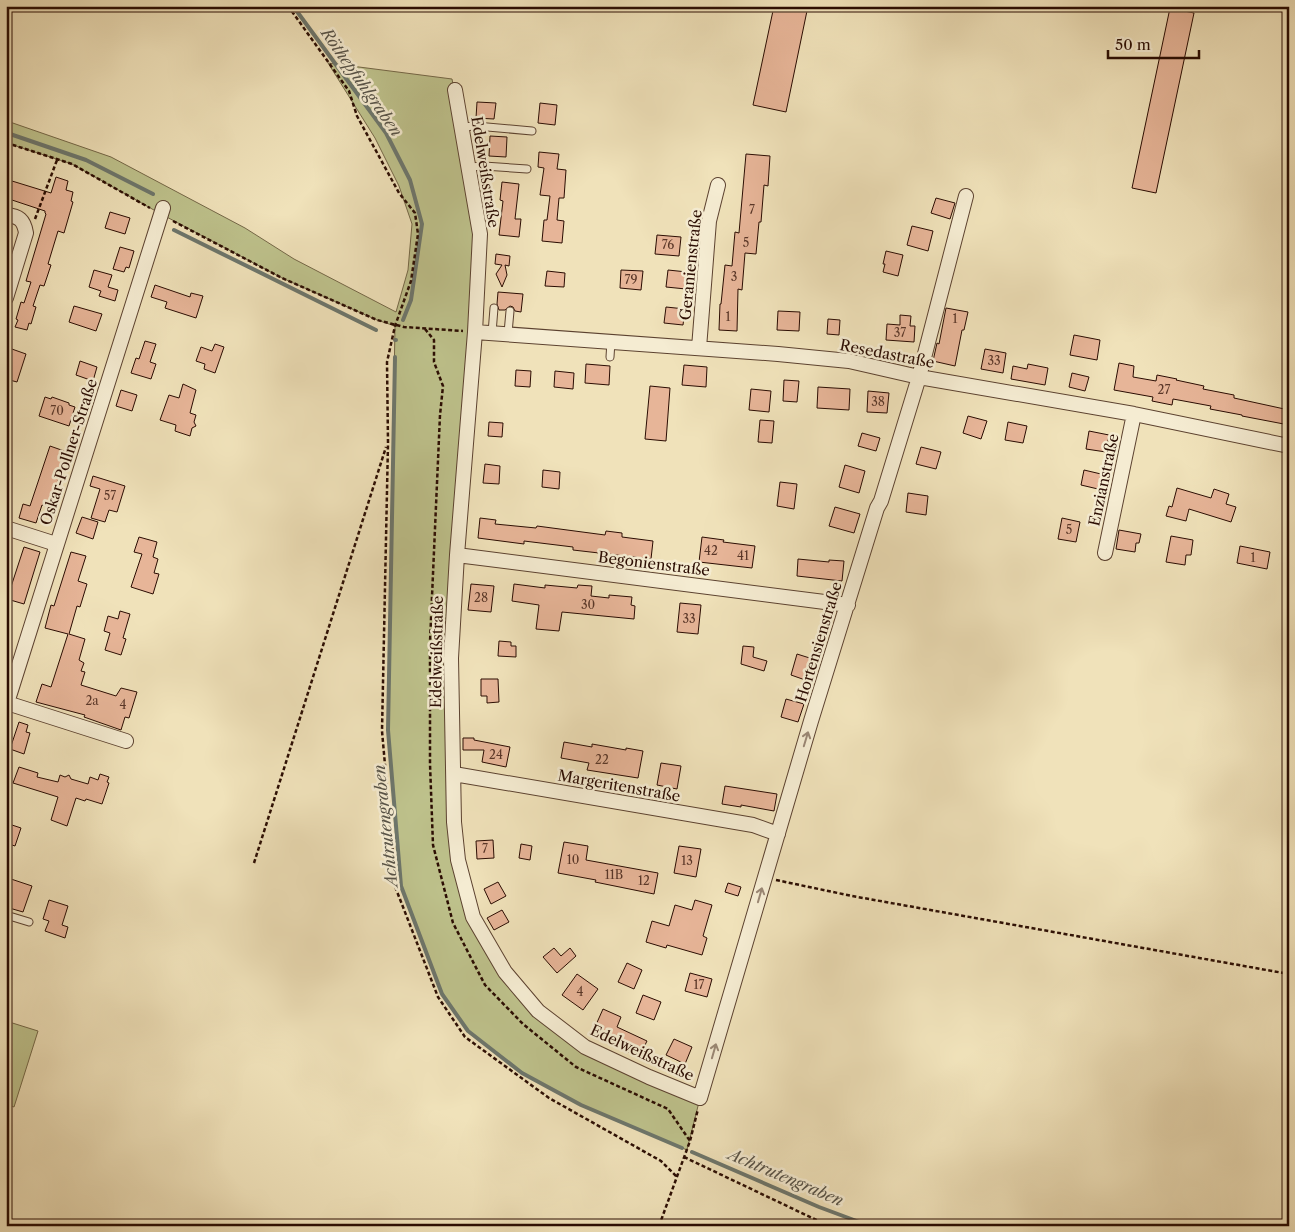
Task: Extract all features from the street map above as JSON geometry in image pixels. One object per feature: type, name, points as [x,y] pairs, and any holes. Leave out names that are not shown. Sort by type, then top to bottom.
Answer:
[{"type":"street","name":"Edelweißstraße","points":[[455,90],[480,234],[451,658],[454,822],[458,860],[473,917],[505,972],[538,1011],[586,1047],[649,1077],[700,1098]]},
{"type":"street","name":"Geranienstraße","points":[[699,348],[709,221],[718,186]]},
{"type":"street","name":"Hortensienstraße","points":[[700,1098],[778,834],[919,377],[966,196]]},
{"type":"street","name":"Oskar-Pollner-Straße","points":[[7,705],[162,211]]},
{"type":"street","points":[[6,215],[18,216],[25,223],[26,233],[6,298]]},
{"type":"street","name":"Resedastraße","points":[[474,332],[508,333],[849,361],[919,377],[1134,414],[1289,446]]},
{"type":"street","name":"Enzianstraße","points":[[1105,552],[1134,414]]},
{"type":"street","points":[[6,528],[56,544]]},
{"type":"street","name":"Begonienstraße","points":[[457,555],[848,605]]},
{"type":"street","points":[[7,705],[126,741]]},
{"type":"street","name":"Margeritenstraße","points":[[454,774],[753,825],[778,834]]},
{"type":"lane","points":[[462,127],[476,126],[532,131]]},
{"type":"lane","points":[[469,167],[484,166],[527,169]]},
{"type":"lane","points":[[492,332],[494,308]]},
{"type":"lane","points":[[508,333],[510,311]]},
{"type":"lane","points":[[610,357],[611,341]]},
{"type":"lane","points":[[6,915],[29,922]]},
{"type":"path","points":[[288,6],[350,90],[358,116],[385,168],[399,193],[415,213],[418,234],[411,281],[386,362],[388,443],[382,731],[396,889],[438,997],[465,1037],[549,1098],[661,1161],[677,1177]]},
{"type":"path","points":[[6,146],[13,145],[72,164],[162,211],[282,278],[377,320],[396,326],[474,332]]},
{"type":"path","points":[[26,233],[38,215],[57,160]]},
{"type":"path","points":[[254,863],[388,443]]},
{"type":"path","points":[[765,878],[852,896],[1289,974]]},
{"type":"path","points":[[659,1226],[690,1141],[700,1098]]},
{"type":"path","points":[[684,1157],[829,1226]]},
{"type":"green space","points":[[328,63],[452,79],[479,222],[457,555],[454,822],[473,917],[505,972],[586,1047],[700,1098],[687,1150],[581,1105],[522,1073],[468,1031],[442,994],[401,886],[388,730],[395,326],[377,320],[282,278],[72,164],[13,145],[6,146],[7,121],[111,157],[245,228],[294,259],[396,312],[408,270],[412,224],[399,186],[375,138]]},
{"type":"green space","points":[[6,1021],[38,1031],[14,1107],[6,1104]]},
{"type":"building","points":[[774,6],[808,6],[786,112],[753,105]]},
{"type":"building","points":[[1170,8],[1194,13],[1156,193],[1132,188]]},
{"type":"building","points":[[477,102],[496,103],[494,119],[476,118]]},
{"type":"building","points":[[540,103],[557,105],[555,125],[538,123]]},
{"type":"building","points":[[490,136],[507,137],[506,157],[489,156]]},
{"type":"building","points":[[539,152],[559,154],[557,169],[566,170],[564,198],[559,198],[557,220],[564,221],[562,243],[542,241],[544,220],[547,220],[550,196],[540,195],[544,168],[538,167]]},
{"type":"building","points":[[746,154],[770,156],[768,186],[764,185],[756,254],[745,253],[742,290],[738,289],[737,331],[719,330],[725,265],[732,266],[735,232],[739,233]]},
{"type":"building","points":[[56,177],[68,181],[66,190],[73,192],[71,201],[73,202],[64,233],[58,231],[48,264],[51,265],[44,286],[40,285],[33,306],[36,307],[31,324],[29,323],[27,330],[15,327],[18,320],[16,319],[21,302],[24,303],[31,282],[26,281],[46,214],[45,211],[6,198],[12,181],[51,193]]},
{"type":"building","points":[[502,182],[519,184],[515,219],[521,219],[519,237],[499,235],[503,201],[500,200]]},
{"type":"building","points":[[936,198],[955,203],[950,219],[931,213]]},
{"type":"building","points":[[110,212],[130,218],[125,234],[105,228]]},
{"type":"building","points":[[912,226],[933,231],[928,251],[907,245]]},
{"type":"building","points":[[657,235],[681,237],[679,256],[655,254]]},
{"type":"building","points":[[120,247],[134,251],[129,268],[126,267],[124,272],[113,269]]},
{"type":"building","points":[[886,251],[903,255],[898,276],[883,272]]},
{"type":"building","points":[[496,254],[510,256],[509,266],[505,265],[507,275],[502,287],[496,274],[502,265],[495,264]]},
{"type":"building","points":[[94,270],[112,275],[108,287],[118,290],[115,301],[99,296],[101,291],[89,287]]},
{"type":"building","points":[[621,270],[643,271],[641,290],[620,288]]},
{"type":"building","points":[[668,270],[687,272],[686,289],[666,287]]},
{"type":"building","points":[[547,271],[565,273],[564,287],[545,286]]},
{"type":"building","points":[[155,285],[190,297],[191,293],[203,296],[196,318],[165,308],[167,302],[151,297]]},
{"type":"building","points":[[498,292],[523,294],[521,312],[515,311],[510,306],[505,310],[499,310],[497,304]]},
{"type":"building","points":[[74,306],[102,314],[96,331],[69,322]]},
{"type":"building","points":[[666,307],[685,309],[683,325],[664,323]]},
{"type":"building","points":[[946,308],[968,312],[964,330],[962,330],[955,366],[933,361],[937,343],[939,344]]},
{"type":"building","points":[[778,311],[800,312],[799,331],[777,330]]},
{"type":"building","points":[[900,315],[911,316],[910,326],[915,326],[914,342],[886,340],[887,324],[900,325]]},
{"type":"building","points":[[828,319],[840,320],[839,335],[827,334]]},
{"type":"building","points":[[1074,335],[1100,340],[1097,360],[1070,355]]},
{"type":"building","points":[[145,341],[156,344],[150,362],[156,364],[151,379],[131,373],[136,358],[139,359]]},
{"type":"building","points":[[215,344],[224,347],[215,373],[204,369],[205,364],[196,361],[201,347],[212,351]]},
{"type":"building","points":[[9,348],[26,354],[17,382],[6,379],[6,356]]},
{"type":"building","points":[[985,349],[1006,353],[1003,373],[981,369]]},
{"type":"building","points":[[80,361],[97,367],[93,381],[76,375]]},
{"type":"building","points":[[1119,363],[1134,366],[1133,377],[1156,381],[1157,375],[1177,379],[1204,386],[1203,389],[1234,395],[1234,398],[1289,410],[1289,425],[1210,409],[1211,406],[1173,399],[1172,405],[1152,401],[1153,397],[1114,390]]},
{"type":"building","points":[[586,364],[610,366],[609,385],[585,383]]},
{"type":"building","points":[[1028,364],[1048,368],[1045,385],[1011,379],[1013,366],[1027,369]]},
{"type":"building","points":[[684,365],[707,367],[706,387],[682,385]]},
{"type":"building","points":[[516,370],[531,371],[530,387],[515,386]]},
{"type":"building","points":[[555,371],[574,373],[573,389],[554,387]]},
{"type":"building","points":[[1072,373],[1089,377],[1085,391],[1069,387]]},
{"type":"building","points":[[784,380],[799,381],[797,402],[783,401]]},
{"type":"building","points":[[183,384],[196,390],[190,413],[196,415],[194,422],[196,426],[192,428],[190,436],[175,431],[176,425],[160,420],[169,395],[179,398]]},
{"type":"building","points":[[650,386],[670,388],[666,441],[645,439]]},
{"type":"building","points":[[818,387],[850,389],[849,410],[817,408]]},
{"type":"building","points":[[751,389],[771,391],[769,412],[749,410]]},
{"type":"building","points":[[121,390],[137,395],[132,411],[116,406]]},
{"type":"building","points":[[868,391],[889,393],[887,413],[867,412]]},
{"type":"building","points":[[45,397],[51,399],[52,397],[75,407],[69,426],[39,416]]},
{"type":"building","points":[[968,416],[987,421],[981,439],[963,433]]},
{"type":"building","points":[[760,420],[774,421],[772,443],[758,442]]},
{"type":"building","points":[[489,422],[503,423],[502,437],[488,436]]},
{"type":"building","points":[[1008,422],[1027,426],[1023,443],[1005,440]]},
{"type":"building","points":[[1089,431],[1109,435],[1106,452],[1086,449]]},
{"type":"building","points":[[862,433],[880,438],[876,451],[858,446]]},
{"type":"building","points":[[50,446],[67,452],[58,481],[61,482],[55,503],[52,508],[42,505],[36,523],[19,518],[23,504],[30,506]]},
{"type":"building","points":[[921,447],[941,452],[936,469],[916,464]]},
{"type":"building","points":[[485,464],[500,466],[499,484],[483,483]]},
{"type":"building","points":[[845,465],[865,471],[859,493],[839,487]]},
{"type":"building","points":[[543,470],[560,472],[559,489],[542,487]]},
{"type":"building","points":[[1084,470],[1101,474],[1098,489],[1081,485]]},
{"type":"building","points":[[93,476],[125,486],[117,512],[109,510],[105,522],[91,518],[100,489],[90,486]]},
{"type":"building","points":[[780,482],[797,484],[794,509],[777,506]]},
{"type":"building","points":[[1177,488],[1211,498],[1214,489],[1229,494],[1226,504],[1236,507],[1231,522],[1189,509],[1186,521],[1166,516],[1169,506],[1172,507]]},
{"type":"building","points":[[908,493],[928,496],[926,515],[906,512]]},
{"type":"building","points":[[835,507],[860,514],[854,533],[829,526]]},
{"type":"building","points":[[82,517],[98,522],[93,539],[76,533]]},
{"type":"building","points":[[480,518],[496,520],[495,524],[536,528],[537,526],[605,535],[606,531],[622,533],[622,537],[653,541],[651,559],[573,550],[573,547],[524,541],[524,544],[478,538]]},
{"type":"building","points":[[1062,518],[1080,522],[1076,542],[1058,539]]},
{"type":"building","points":[[1119,530],[1141,534],[1139,543],[1136,543],[1135,552],[1116,549]]},
{"type":"building","points":[[1171,536],[1193,540],[1191,555],[1186,555],[1185,565],[1166,562]]},
{"type":"building","points":[[139,537],[157,542],[153,557],[158,559],[154,573],[159,574],[153,594],[131,587],[142,554],[134,552]]},
{"type":"building","points":[[702,537],[755,546],[752,568],[699,562]]},
{"type":"building","points":[[1240,546],[1270,552],[1267,569],[1237,563]]},
{"type":"building","points":[[24,547],[40,552],[24,604],[7,599]]},
{"type":"building","points":[[71,552],[86,556],[78,581],[87,584],[80,607],[77,606],[69,634],[85,639],[79,660],[84,663],[81,671],[85,672],[81,685],[116,696],[121,688],[137,692],[129,718],[125,717],[121,730],[84,717],[85,715],[36,702],[42,684],[51,687],[68,634],[45,628],[51,605],[54,606]]},
{"type":"building","points":[[798,559],[829,562],[829,560],[844,561],[842,581],[797,576]]},
{"type":"building","points":[[471,584],[494,586],[491,612],[468,610]]},
{"type":"building","points":[[514,584],[545,588],[545,585],[577,588],[578,585],[592,586],[591,596],[609,598],[609,595],[632,597],[631,605],[635,606],[634,619],[562,612],[559,631],[536,629],[539,605],[512,601]]},
{"type":"building","points":[[680,603],[701,605],[698,634],[677,632]]},
{"type":"building","points":[[120,611],[130,614],[123,638],[126,639],[121,655],[105,650],[110,633],[104,631],[108,616],[118,619]]},
{"type":"building","points":[[499,641],[511,642],[511,646],[516,646],[516,657],[498,656]]},
{"type":"building","points":[[743,646],[754,647],[753,657],[767,661],[764,671],[741,664]]},
{"type":"building","points":[[797,654],[816,660],[811,682],[791,675]]},
{"type":"building","points":[[481,679],[498,679],[499,702],[487,703],[487,696],[481,696]]},
{"type":"building","points":[[786,699],[804,704],[798,722],[781,717]]},
{"type":"building","points":[[19,722],[28,725],[26,732],[30,733],[24,754],[10,749]]},
{"type":"building","points":[[463,738],[474,738],[474,740],[510,747],[506,767],[482,762],[484,750],[463,750]]},
{"type":"building","points":[[564,742],[592,747],[592,744],[643,751],[638,778],[587,770],[589,763],[561,758]]},
{"type":"building","points":[[661,763],[681,766],[677,789],[657,785]]},
{"type":"building","points":[[19,767],[38,773],[37,777],[58,782],[60,775],[65,777],[69,775],[71,779],[88,784],[90,777],[98,780],[100,774],[109,777],[107,782],[109,783],[102,804],[76,798],[67,826],[51,820],[58,797],[13,783]]},
{"type":"building","points":[[725,786],[777,794],[774,811],[741,805],[741,807],[722,804]]},
{"type":"building","points":[[6,823],[21,828],[15,846],[6,843]]},
{"type":"building","points":[[493,840],[494,858],[477,859],[476,841]]},
{"type":"building","points":[[564,842],[588,846],[586,860],[658,873],[654,894],[558,873]]},
{"type":"building","points":[[521,844],[532,846],[530,860],[519,858]]},
{"type":"building","points":[[679,846],[701,849],[696,877],[674,873]]},
{"type":"building","points":[[11,879],[32,886],[23,912],[6,907],[6,884],[10,885]]},
{"type":"building","points":[[498,882],[506,896],[491,904],[484,889]]},
{"type":"building","points":[[728,883],[741,887],[738,896],[725,892]]},
{"type":"building","points":[[49,900],[68,906],[62,925],[68,927],[65,938],[45,931],[49,921],[43,919]]},
{"type":"building","points":[[695,900],[712,905],[703,936],[707,938],[702,955],[667,945],[666,948],[646,942],[652,921],[669,926],[675,905],[692,910]]},
{"type":"building","points":[[502,910],[509,922],[494,930],[487,918]]},
{"type":"building","points":[[554,948],[561,956],[570,948],[576,956],[557,973],[543,957]]},
{"type":"building","points":[[627,963],[642,970],[634,989],[618,982]]},
{"type":"building","points":[[690,973],[712,979],[707,997],[685,991]]},
{"type":"building","points":[[577,974],[598,989],[583,1010],[562,995]]},
{"type":"building","points":[[643,995],[661,1002],[654,1020],[636,1013]]},
{"type":"building","points":[[603,1009],[621,1017],[617,1027],[647,1041],[639,1057],[621,1049],[624,1041],[595,1027]]},
{"type":"building","points":[[674,1039],[692,1047],[685,1064],[666,1055]]},
{"type":"waterway","name":"Röthepfuhlgraben","points":[[293,6],[386,133],[410,180],[422,224],[411,300],[403,320]]},
{"type":"waterway","points":[[6,134],[86,160],[153,194]]},
{"type":"waterway","points":[[174,230],[376,330]]},
{"type":"waterway","name":"Achtrutengraben","points":[[395,357],[388,730],[401,886],[442,994],[468,1031],[522,1073],[581,1105],[682,1148]]},
{"type":"waterway","name":"Achtrutengraben","points":[[692,1152],[819,1207],[870,1226]]}]
